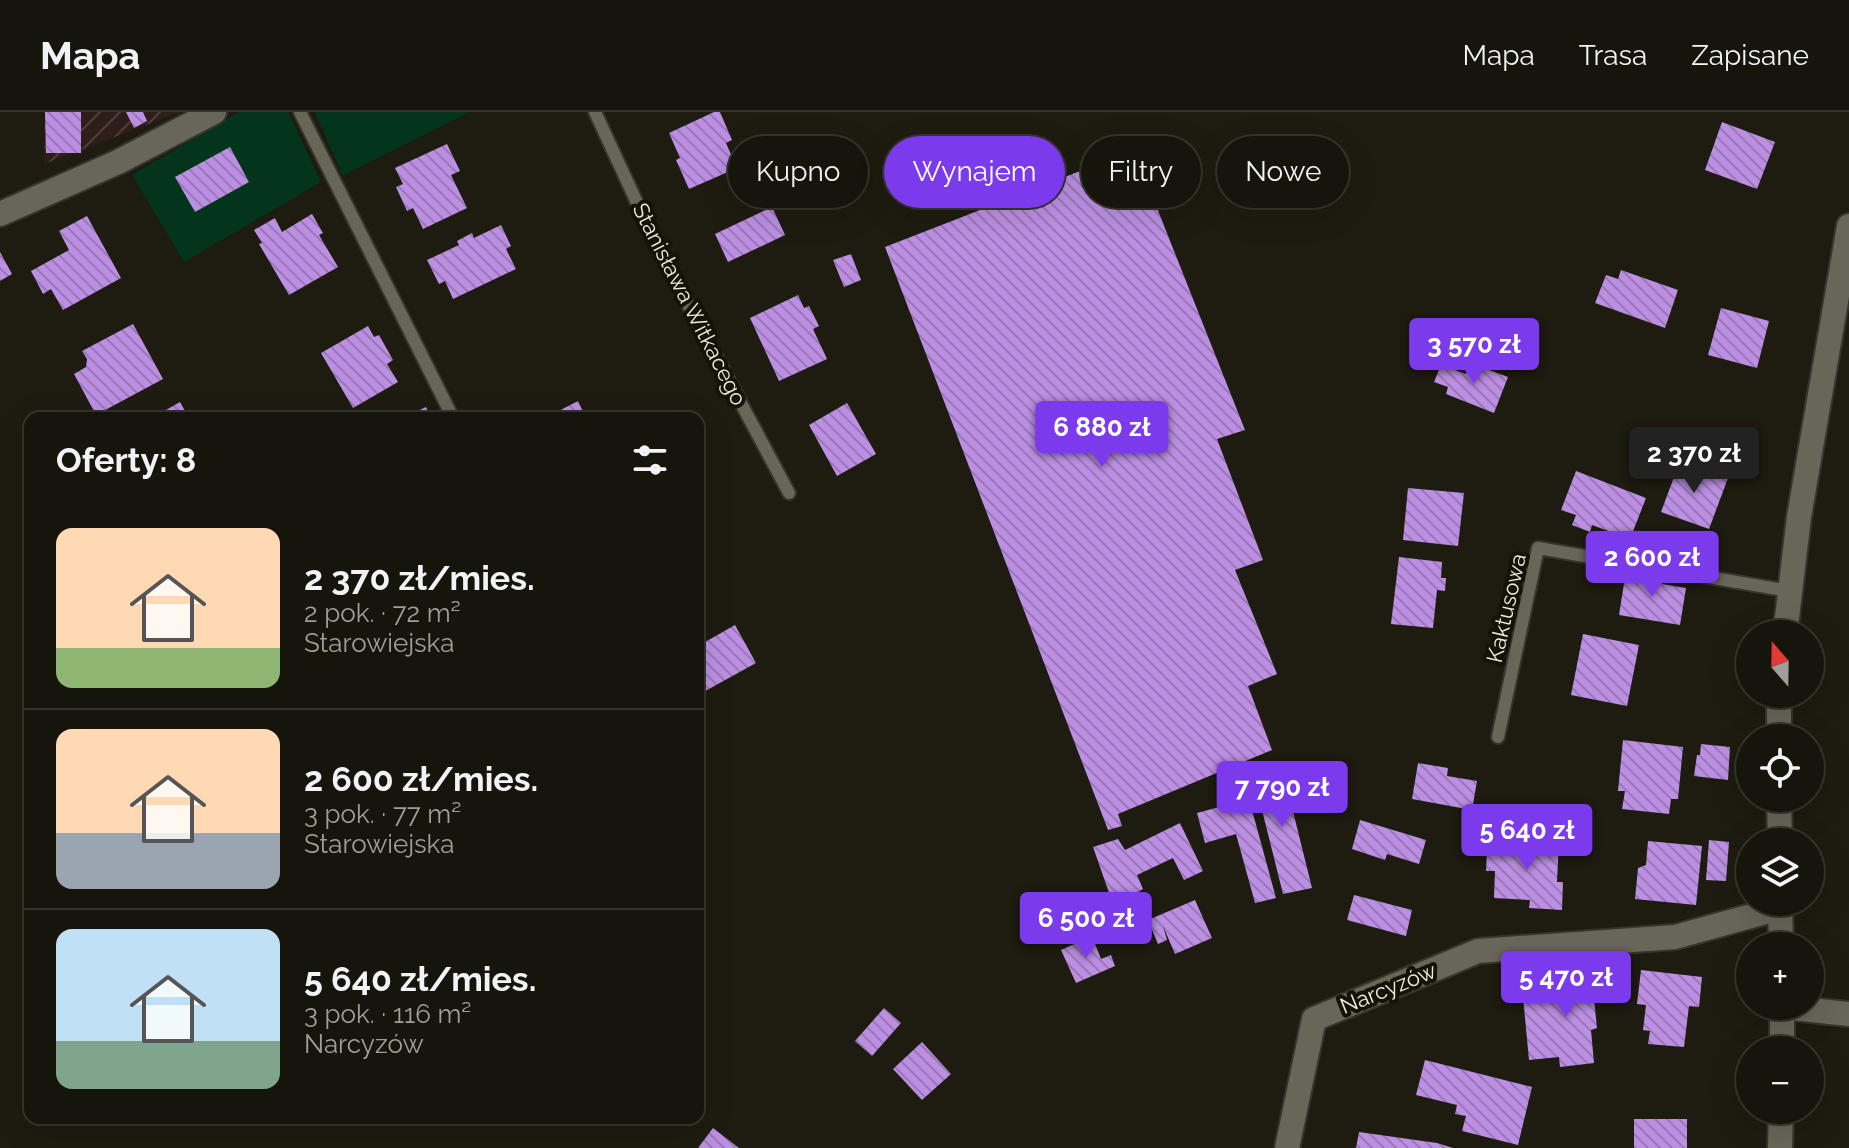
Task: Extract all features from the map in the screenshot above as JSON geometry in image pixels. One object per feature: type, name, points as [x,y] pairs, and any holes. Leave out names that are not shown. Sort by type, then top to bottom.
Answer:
[{"type":"street","points":[[0,214],[118,162],[214,112]]},
{"type":"street","points":[[1787,620],[1799,517],[1849,226]]},
{"type":"street","name":"Narcyzów","points":[[1287,1148],[1314,1019],[1478,951],[1675,937],[1744,916]]},
{"type":"street","points":[[1824,1011],[1849,1014]]},
{"type":"street","points":[[1780,1148],[1781,1124]]},
{"type":"lane","points":[[300,112],[450,412]]},
{"type":"lane","name":"Stanisława Witkacego","points":[[595,112],[658,248],[789,493]]},
{"type":"lane","name":"Kaktusowa","points":[[1498,737],[1538,548],[1790,591]]},
{"type":"shaded area","points":[[45,112],[180,112],[44,164]]},
{"type":"green space","points":[[239,112],[288,112],[321,182],[184,262],[132,175]]},
{"type":"green space","points":[[315,112],[470,112],[343,176]]},
{"type":"building","points":[[45,112],[81,112],[81,153],[46,153]]},
{"type":"building","points":[[126,112],[143,112],[147,121],[134,128]]},
{"type":"building","points":[[720,112],[730,136],[726,143],[728,172],[689,189],[676,160],[680,158],[669,133]]},
{"type":"building","points":[[1722,122],[1775,142],[1757,189],[1705,170]]},
{"type":"building","points":[[447,144],[460,171],[451,175],[467,208],[423,229],[413,208],[407,211],[396,187],[403,184],[395,168]]},
{"type":"building","points":[[230,147],[249,182],[195,212],[175,177]]},
{"type":"building","points":[[1081,171],[1081,208],[1157,208],[1245,430],[1217,439],[1263,560],[1235,570],[1277,674],[1248,686],[1272,750],[1118,814],[1122,826],[1108,830],[885,247],[985,208],[1065,208],[1065,177]]},
{"type":"building","points":[[772,208],[785,235],[728,262],[715,234]]},
{"type":"building","points":[[312,214],[323,233],[319,235],[338,267],[289,295],[254,230],[275,218],[282,232]]},
{"type":"building","points":[[87,216],[121,278],[63,310],[51,289],[43,294],[31,271],[69,250],[59,231]]},
{"type":"building","points":[[501,225],[511,246],[506,249],[516,269],[453,299],[445,281],[439,284],[427,260],[459,245],[457,241],[472,233],[474,238]]},
{"type":"building","points":[[0,252],[12,274],[0,281]]},
{"type":"building","points":[[851,254],[861,280],[844,287],[833,260]]},
{"type":"building","points":[[1621,270],[1678,290],[1665,328],[1595,303],[1606,275],[1618,279]]},
{"type":"building","points":[[798,295],[804,308],[809,306],[819,326],[813,329],[827,359],[779,381],[750,318]]},
{"type":"building","points":[[1721,308],[1769,321],[1757,368],[1708,355]]},
{"type":"building","points":[[133,324],[163,379],[102,412],[94,412],[74,374],[86,367],[87,359],[82,351]]},
{"type":"building","points":[[368,326],[374,337],[379,335],[393,360],[387,364],[398,382],[353,408],[321,353]]},
{"type":"building","points":[[1470,363],[1508,377],[1494,413],[1446,394],[1448,387],[1434,382],[1441,365],[1466,374]]},
{"type":"building","points":[[578,401],[583,412],[557,412]]},
{"type":"building","points":[[180,402],[186,412],[162,412]]},
{"type":"building","points":[[847,403],[876,454],[837,476],[809,425]]},
{"type":"building","points":[[1680,461],[1728,478],[1709,529],[1661,512]]},
{"type":"building","points":[[1576,471],[1646,498],[1630,539],[1592,525],[1590,532],[1572,525],[1576,515],[1561,510]]},
{"type":"building","points":[[1408,488],[1464,493],[1458,546],[1403,540]]},
{"type":"building","points":[[1399,557],[1442,562],[1441,578],[1446,578],[1445,591],[1437,590],[1433,628],[1391,624]]},
{"type":"building","points":[[1626,571],[1663,577],[1662,584],[1686,588],[1680,625],[1619,615]]},
{"type":"building","points":[[735,625],[756,663],[704,692],[704,643]]},
{"type":"building","points":[[1583,634],[1639,645],[1627,706],[1571,695]]},
{"type":"building","points":[[1623,740],[1683,747],[1678,799],[1671,799],[1669,814],[1622,809],[1625,791],[1618,791]]},
{"type":"building","points":[[1701,744],[1730,747],[1728,780],[1694,776]]},
{"type":"building","points":[[1281,763],[1312,888],[1283,894],[1252,770]]},
{"type":"building","points":[[1418,763],[1448,768],[1447,776],[1477,781],[1472,810],[1412,799]]},
{"type":"building","points":[[1249,799],[1276,898],[1255,903],[1236,834],[1205,843],[1197,813]]},
{"type":"building","points":[[1360,820],[1426,840],[1419,864],[1387,854],[1385,860],[1352,849]]},
{"type":"building","points":[[1180,823],[1203,871],[1184,880],[1173,858],[1137,875],[1143,889],[1114,907],[1093,847],[1118,839],[1125,850]]},
{"type":"building","points":[[1495,838],[1559,841],[1557,882],[1563,882],[1562,910],[1529,908],[1530,900],[1494,898],[1495,871],[1486,871],[1487,850],[1494,851]]},
{"type":"building","points":[[1709,840],[1729,842],[1726,881],[1706,880]]},
{"type":"building","points":[[1648,841],[1702,846],[1696,905],[1635,899],[1638,868],[1646,865]]},
{"type":"building","points":[[1354,895],[1412,910],[1406,936],[1347,920]]},
{"type":"building","points":[[1195,900],[1212,938],[1175,954],[1163,926],[1167,940],[1158,944],[1148,920]]},
{"type":"building","points":[[1092,936],[1101,959],[1111,955],[1115,966],[1076,983],[1061,950]]},
{"type":"building","points":[[1641,970],[1702,977],[1699,1007],[1689,1006],[1684,1047],[1648,1044],[1650,1031],[1643,1030],[1646,1005],[1637,1004]]},
{"type":"building","points":[[1610,971],[1613,997],[1594,999],[1597,1028],[1591,1030],[1594,1063],[1560,1067],[1559,1057],[1529,1060],[1523,997],[1561,993],[1559,976]]},
{"type":"building","points":[[884,1008],[901,1023],[872,1056],[855,1041]]},
{"type":"building","points":[[922,1042],[951,1074],[922,1100],[893,1069]]},
{"type":"building","points":[[1425,1060],[1532,1087],[1518,1145],[1462,1131],[1466,1116],[1455,1114],[1457,1105],[1416,1095]]},
{"type":"building","points":[[1634,1119],[1687,1119],[1687,1148],[1634,1148]]},
{"type":"building","points":[[713,1128],[739,1148],[698,1148]]},
{"type":"building","points":[[1359,1132],[1437,1143],[1453,1148],[1356,1148]]}]
